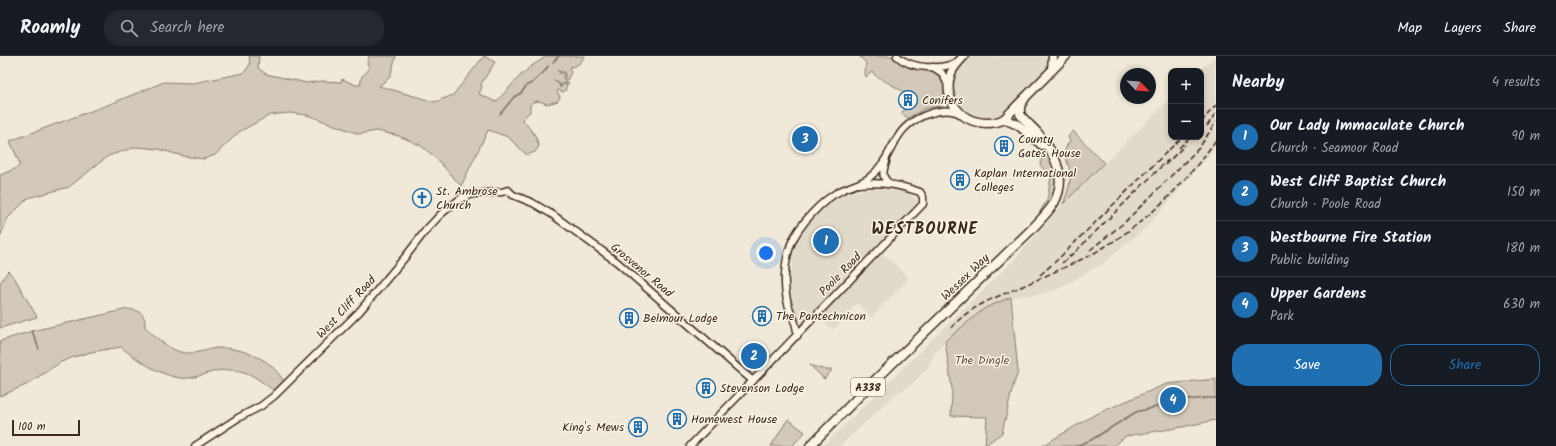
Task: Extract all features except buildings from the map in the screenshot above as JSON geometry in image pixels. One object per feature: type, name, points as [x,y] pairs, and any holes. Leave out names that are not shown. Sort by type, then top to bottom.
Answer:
[{"type":"highway","points":[[1052,56],[1052,70]]},
{"type":"highway","points":[[962,58],[951,74],[950,91],[954,106],[961,114],[971,120],[983,123],[992,123],[1004,119],[1066,56]]},
{"type":"highway","name":"A338","points":[[1025,98],[1020,106],[1019,113],[1048,148]]},
{"type":"highway","name":"Wessex Way","points":[[810,446],[870,385],[1032,229],[1053,204],[1060,186],[1060,174],[1055,159],[1048,148],[1018,124],[1004,119]]},
{"type":"street","points":[[897,56],[901,60],[931,67],[948,66],[962,58]]},
{"type":"street","points":[[931,67],[942,73],[950,91],[948,104],[944,110]]},
{"type":"street","points":[[890,183],[884,178],[883,171],[889,153],[896,138],[911,123],[926,115],[944,110],[961,114]]},
{"type":"street","points":[[797,336],[797,328],[787,303],[785,284],[789,251],[796,235],[814,212],[828,199],[843,190],[865,181],[875,173],[889,153]]},
{"type":"street","points":[[858,184],[890,183]]},
{"type":"street","name":"Poole Road","points":[[690,446],[924,204],[923,197],[920,192],[890,183]]},
{"type":"street","name":"Grosvenor Road","points":[[508,190],[513,195],[532,203],[553,215],[617,262],[753,381]]},
{"type":"street","name":"West Cliff Road","points":[[195,446],[238,418],[261,406],[282,388],[358,312],[406,256],[426,230],[449,207],[460,199],[472,194],[502,192],[508,190]]},
{"type":"street","points":[[793,318],[800,323],[810,322]]},
{"type":"shaded area","points":[[964,56],[1053,56],[1053,63],[1004,119],[971,120],[952,99],[949,83]]},
{"type":"shaded area","points":[[1215,56],[1216,146],[1150,224],[1105,262],[1081,276],[1056,290],[1041,294],[1011,297],[945,341],[934,355],[927,369],[910,386],[898,392],[840,446],[823,446],[1014,260],[1063,204],[1168,101],[1168,140],[1204,140],[1204,68],[1202,68]]},
{"type":"shaded area","points":[[873,188],[892,188],[905,192],[913,196],[917,203],[805,320],[799,320],[793,310],[790,281],[793,256],[797,242],[810,222],[828,203],[844,194]]},
{"type":"shaded area","points":[[882,252],[909,278],[872,317],[857,303],[833,330],[821,319],[821,317]]},
{"type":"green space","points":[[249,56],[259,56],[258,68],[266,74],[307,83],[322,81],[341,82],[342,79],[356,85],[360,85],[362,76],[368,71],[369,67],[367,63],[369,56],[396,56],[390,77],[379,86],[435,102],[453,95],[484,56],[495,62],[481,84],[482,87],[479,94],[496,102],[520,76],[545,56],[585,56],[579,64],[572,67],[571,66],[569,69],[571,72],[567,81],[565,79],[565,72],[560,72],[557,69],[559,73],[564,73],[563,79],[569,84],[562,83],[561,87],[564,84],[567,85],[565,91],[562,92],[558,90],[557,92],[560,96],[558,101],[547,104],[539,101],[533,102],[530,105],[530,112],[522,119],[535,135],[539,146],[535,152],[527,155],[508,137],[488,130],[461,186],[436,158],[420,145],[399,136],[377,131],[359,134],[307,115],[289,113],[270,115],[239,132],[215,155],[204,159],[183,156],[158,149],[136,147],[108,156],[69,187],[28,198],[8,218],[0,237],[0,175],[17,168],[20,164],[10,141],[110,104],[164,82],[193,83],[244,73],[250,64]]},
{"type":"green space","points":[[859,56],[897,56],[901,60],[931,67],[943,80],[947,88],[947,96],[943,103],[939,106],[924,109],[908,118],[901,113],[916,97],[910,92],[908,94],[876,76],[872,72],[866,77],[866,63]]},
{"type":"green space","points":[[1073,131],[1104,163],[1063,204],[1070,181],[1065,150],[1070,141],[1068,137]]},
{"type":"green space","points":[[1044,151],[1051,159],[1054,167],[1056,184],[1051,200],[1041,216],[1039,213],[1047,200],[1051,177],[1040,165]]},
{"type":"green space","points":[[8,271],[14,277],[37,317],[0,328],[0,283]]},
{"type":"green space","name":"The Dingle","points":[[1011,297],[1018,372],[1013,386],[1002,433],[985,445],[987,417],[951,416],[952,389],[945,341],[985,308]]},
{"type":"green space","points":[[128,309],[139,312],[143,316],[145,327],[165,344],[177,351],[183,353],[193,353],[217,348],[229,348],[242,351],[254,355],[268,363],[276,370],[284,381],[274,391],[254,377],[241,371],[234,370],[216,371],[196,377],[181,378],[162,373],[135,358],[121,347],[91,352],[61,362],[26,385],[0,396],[0,341],[32,331]]},
{"type":"green space","points":[[810,365],[825,370],[832,370],[824,379]]},
{"type":"green space","points":[[1216,379],[1216,420],[1126,436],[1113,446],[1042,446],[1094,415],[1166,384]]},
{"type":"green space","points":[[788,419],[805,432],[792,446],[771,446]]},
{"type":"waterway","points":[[553,62],[559,56]]},
{"type":"waterway","points":[[500,114],[514,97],[521,93],[527,85],[532,83],[545,71],[548,66]]},
{"type":"waterway","points":[[32,331],[39,349]]},
{"type":"waterway","points":[[1076,446],[1091,440],[1136,412],[1180,401],[1216,398]]},
{"type":"railway","points":[[1204,119],[1216,105]]},
{"type":"railway","points":[[1207,126],[1216,113]]},
{"type":"railway","points":[[1090,250],[1125,222],[1199,148],[1216,122]]},
{"type":"railway","points":[[1040,275],[1179,140]]},
{"type":"railway","points":[[1179,148],[1187,140]]},
{"type":"railway","points":[[951,328],[967,313],[985,302],[1076,262],[1117,239],[1136,225],[1171,194],[1187,177],[1216,140]]},
{"type":"railway","points":[[1165,165],[1185,145]]},
{"type":"railway","points":[[1062,263],[1168,160]]},
{"type":"place","name":"Conifers","points":[[908,100]]},
{"type":"place","name":"Westbourne Fire Station","points":[[805,139]]},
{"type":"place","name":"County Gates House","points":[[1004,146]]},
{"type":"place","name":"Kaplan International Colleges","points":[[960,180]]},
{"type":"place","name":"St. Ambrose Church","points":[[422,198]]},
{"type":"place","name":"Our Lady Immaculate Church","points":[[826,241]]},
{"type":"place","name":"The Pantechnicon","points":[[762,316]]},
{"type":"place","name":"Belmour Lodge","points":[[629,318]]},
{"type":"place","name":"West Cliff Baptist Church","points":[[754,356]]},
{"type":"place","name":"Stevenson Lodge","points":[[706,388]]},
{"type":"place","name":"Upper Gardens","points":[[1173,400]]},
{"type":"place","name":"Homewest House","points":[[677,419]]},
{"type":"place","name":"King's Mews","points":[[638,427]]},
{"type":"district","name":"WESTBOURNE","points":[[925,228]]}]
